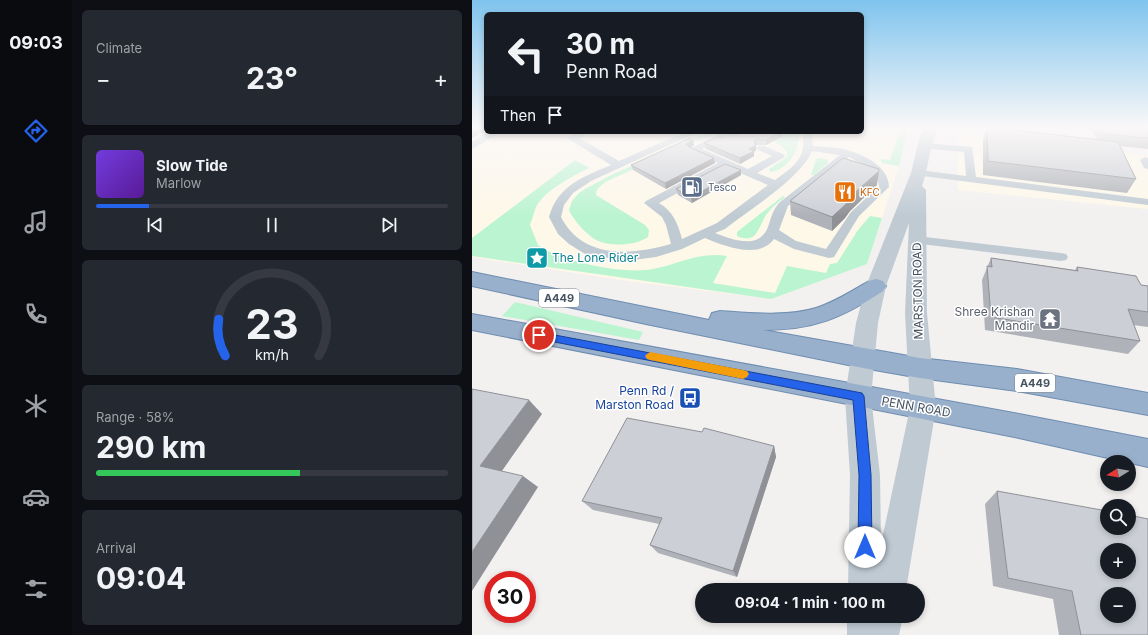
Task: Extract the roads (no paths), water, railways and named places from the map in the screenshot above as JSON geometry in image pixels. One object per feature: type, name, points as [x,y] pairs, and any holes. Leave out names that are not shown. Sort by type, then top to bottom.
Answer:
[{"type":"highway","name":"A449","points":[[472,279],[646,316],[863,358],[920,368],[1018,380],[1148,404]]},
{"type":"highway","points":[[646,316],[785,322],[835,310],[876,286]]},
{"type":"highway","name":"PENN ROAD","points":[[472,322],[1020,426],[1148,453]]},
{"type":"street","name":"MARSTON ROAD","points":[[865,583],[865,475],[858,396],[867,323],[876,286],[919,173],[922,157]]},
{"type":"street","name":"MARSTON ROAD","points":[[890,583],[922,408],[916,313],[919,173]]},
{"type":"street","points":[[865,623],[865,635]]},
{"type":"street","points":[[881,635],[884,623]]},
{"type":"lane","points":[[604,157],[619,165]]},
{"type":"lane","points":[[638,157],[587,179],[569,191],[558,205],[555,217],[562,231],[573,241],[590,251],[626,257],[651,254],[678,246],[721,226],[794,171],[805,157]]},
{"type":"lane","points":[[711,157],[776,185]]},
{"type":"lane","points":[[749,173],[779,157]]},
{"type":"lane","points":[[706,234],[730,244],[745,246],[758,244],[767,240],[783,206],[844,157]]},
{"type":"lane","points":[[772,231],[781,239],[788,242],[807,249],[829,254],[855,214],[884,187],[883,177],[879,172],[854,157]]},
{"type":"lane","points":[[970,157],[971,178]]},
{"type":"lane","points":[[678,246],[670,218],[660,208],[650,203],[726,163]]},
{"type":"lane","points":[[919,173],[971,178],[1148,202]]},
{"type":"lane","points":[[917,240],[1061,257]]},
{"type":"place","name":"Tesco","points":[[692,187]]},
{"type":"place","name":"KFC","points":[[845,192]]},
{"type":"place","name":"The Lone Rider","points":[[537,258]]},
{"type":"place","name":"Shree Krishan Mandir","points":[[1050,319]]},
{"type":"place","name":"Penn Rd / Marston Road","points":[[690,398]]}]
